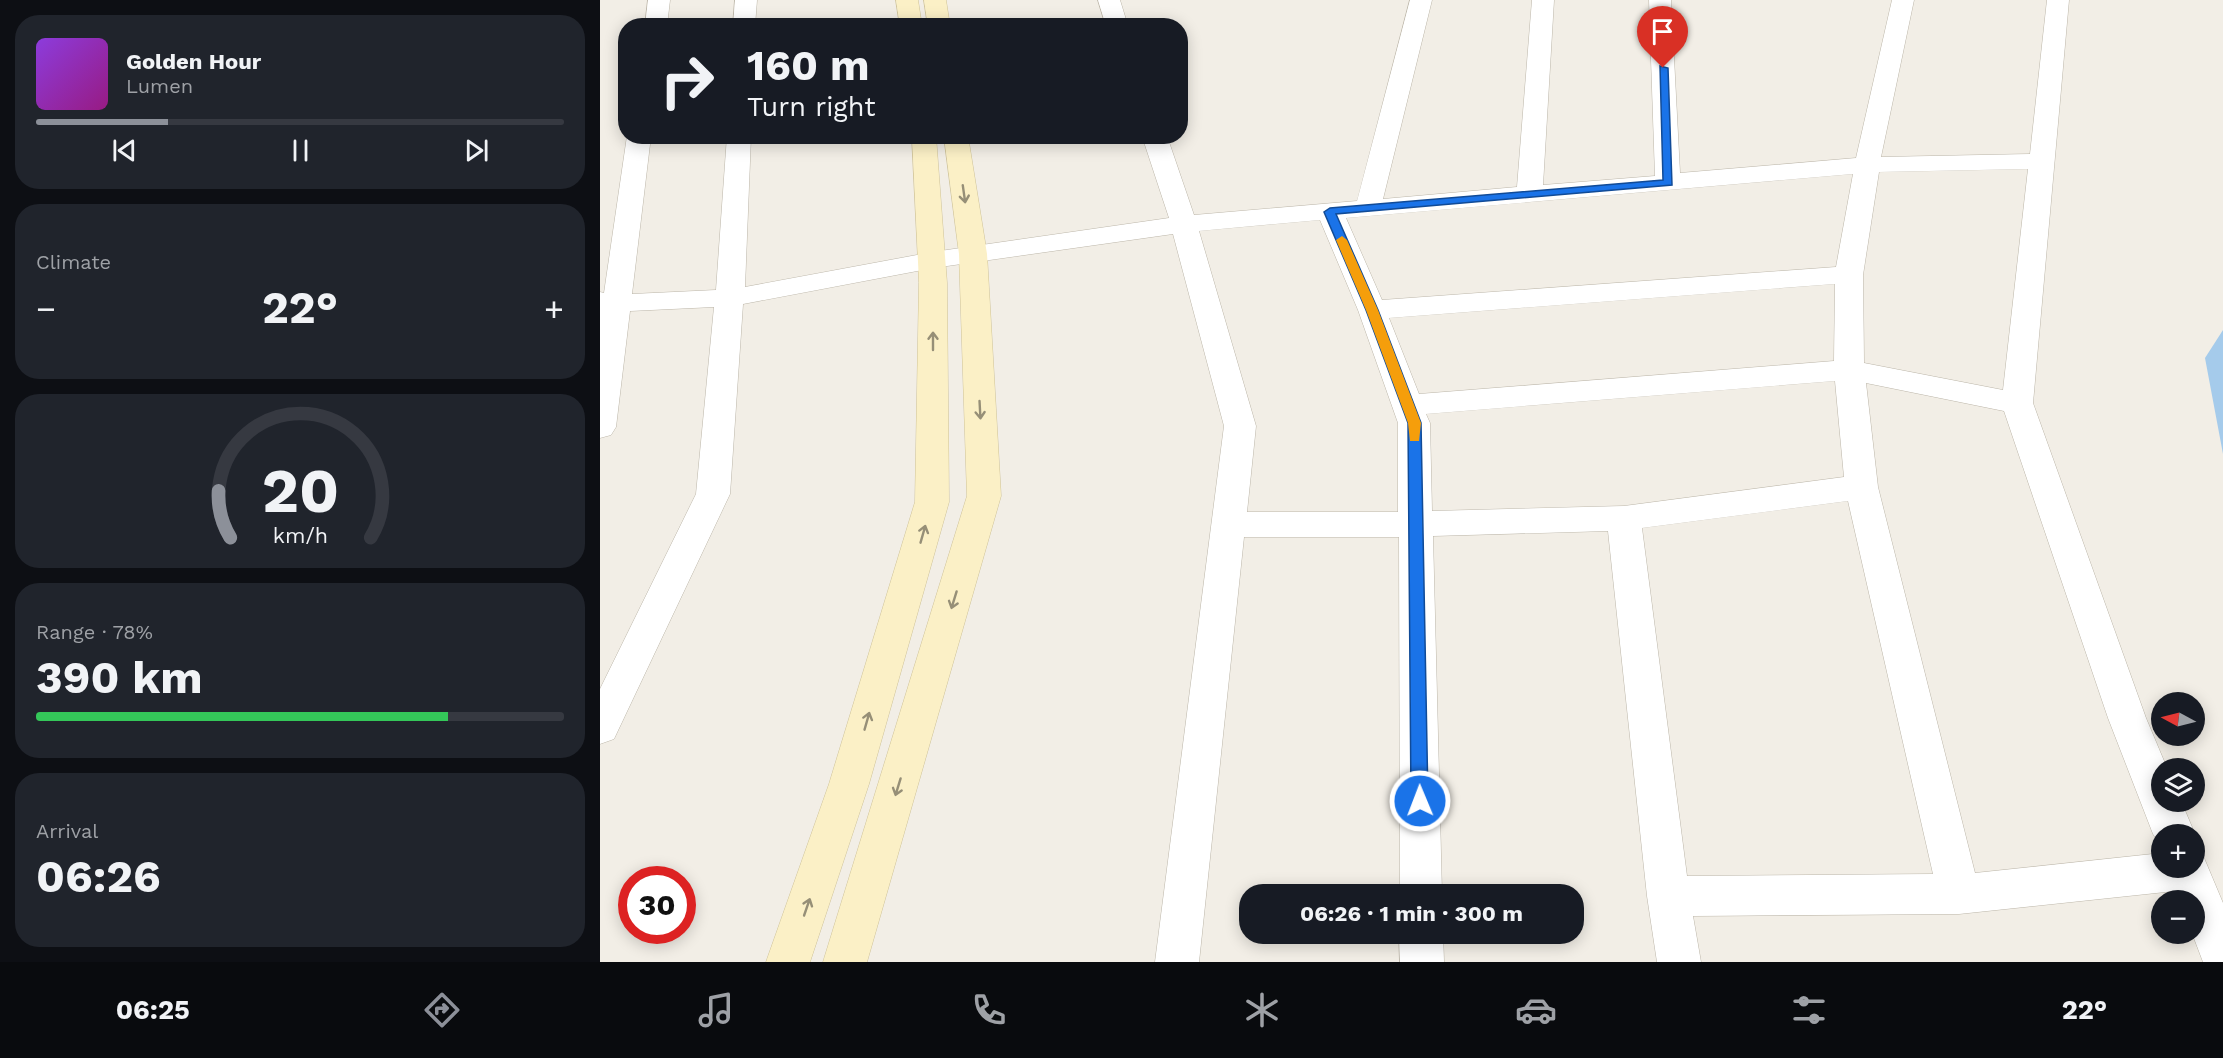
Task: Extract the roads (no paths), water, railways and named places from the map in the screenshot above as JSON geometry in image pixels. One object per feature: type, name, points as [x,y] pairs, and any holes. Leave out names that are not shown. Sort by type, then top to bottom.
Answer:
[{"type":"main road","points":[[907,0],[910,18]]},
{"type":"main road","points":[[935,0],[938,18]]},
{"type":"main road","points":[[788,962],[849,784],[932,502],[933,260],[925,144]]},
{"type":"main road","points":[[845,962],[984,496],[973,254],[957,144]]},
{"type":"street","points":[[657,18],[659,0]]},
{"type":"street","points":[[745,18],[746,0]]},
{"type":"street","points":[[1109,0],[1115,18]]},
{"type":"street","points":[[1368,208],[1421,0]]},
{"type":"street","points":[[1529,194],[1543,0]]},
{"type":"street","points":[[1660,0],[1668,183]]},
{"type":"street","points":[[1903,0],[1867,165],[1849,275],[1849,370],[1861,487],[1959,894]]},
{"type":"street","points":[[2058,0],[2017,403],[2127,718],[2170,824]]},
{"type":"street","points":[[600,427],[608,302],[638,144]]},
{"type":"street","points":[[600,728],[713,494],[730,298],[739,144]]},
{"type":"street","points":[[1157,144],[1184,224],[1239,426],[1177,962]]},
{"type":"street","points":[[608,302],[730,298],[933,260],[1184,224],[1867,165],[2041,161]]},
{"type":"street","points":[[1330,212],[1372,310],[1414,423],[1421,884]]},
{"type":"street","points":[[1372,310],[1849,275]]},
{"type":"street","points":[[1408,405],[1849,370],[2017,403]]},
{"type":"street","points":[[1228,525],[1416,524],[1624,518],[1861,487]]},
{"type":"street","points":[[1624,518],[1668,896],[1679,962]]},
{"type":"street","points":[[1668,896],[1959,894],[2151,862]]},
{"type":"street","points":[[2191,878],[2223,956]]},
{"type":"street","points":[[1422,944],[1422,962]]},
{"type":"water","points":[[2223,330],[2223,454],[2205,358]]}]
